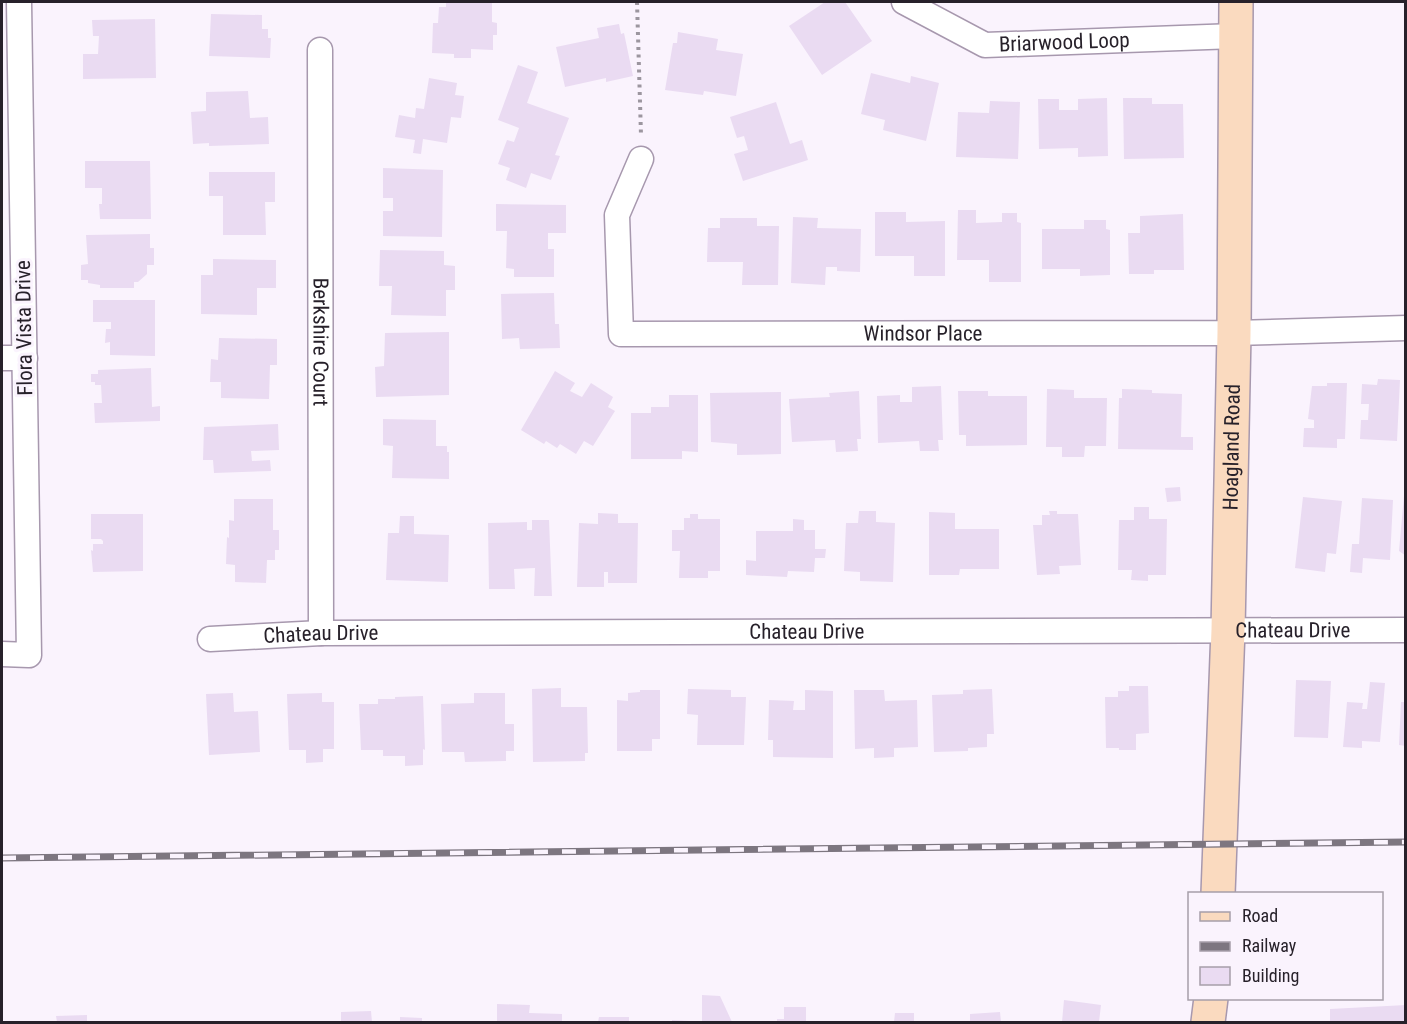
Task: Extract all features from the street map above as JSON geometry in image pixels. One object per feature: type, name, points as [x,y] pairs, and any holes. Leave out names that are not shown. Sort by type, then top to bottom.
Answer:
[{"type":"street","name":"Flora Vista Drive","points":[[2,654],[29,655],[13,358],[11,67],[19,2]]},
{"type":"street","name":"Briarwood Loop","points":[[904,2],[985,45],[1235,36]]},
{"type":"street","name":"Hoagland Road","points":[[1218,892],[1228,630],[1234,333],[1236,2]]},
{"type":"street","name":"Berkshire Court","points":[[320,50],[321,633]]},
{"type":"street","name":"Windsor Place","points":[[641,159],[617,215],[621,334],[1234,333],[1406,328]]},
{"type":"street","name":"Chateau Drive","points":[[210,639],[321,633],[1406,630]]},
{"type":"street","points":[[1208,1023],[1211,1000]]},
{"type":"path","points":[[637,2],[641,159]]},
{"type":"building","points":[[446,2],[492,2],[492,22],[497,23],[497,35],[493,35],[493,50],[471,49],[471,58],[454,58],[454,54],[432,53],[433,23],[438,23],[439,7],[446,7]]},
{"type":"building","points":[[825,2],[845,2],[872,41],[822,75],[789,26]]},
{"type":"building","points":[[211,14],[262,15],[262,29],[268,29],[268,38],[271,38],[270,58],[209,56]]},
{"type":"building","points":[[155,19],[156,78],[83,79],[83,54],[98,54],[99,36],[93,36],[92,20]]},
{"type":"building","points":[[619,24],[621,34],[624,33],[633,76],[606,82],[606,78],[565,87],[556,47],[599,38],[597,28]]},
{"type":"building","points":[[678,32],[718,39],[716,50],[743,54],[736,96],[704,91],[703,95],[665,90],[673,43],[677,43]]},
{"type":"building","points":[[518,65],[538,72],[527,103],[569,118],[555,155],[560,156],[551,180],[531,173],[526,188],[506,180],[510,168],[498,164],[507,140],[514,142],[519,128],[498,120]]},
{"type":"building","points":[[871,73],[910,83],[911,76],[939,83],[926,141],[883,130],[885,120],[861,114]]},
{"type":"building","points":[[429,78],[457,83],[455,95],[464,96],[461,118],[451,117],[447,143],[423,139],[421,154],[413,153],[415,140],[395,137],[399,115],[415,118],[416,108],[424,109]]},
{"type":"building","points":[[248,91],[250,118],[268,117],[269,144],[209,146],[209,143],[193,144],[191,112],[206,111],[206,92]]},
{"type":"building","points":[[1107,98],[1108,156],[1078,157],[1078,148],[1039,149],[1038,99],[1059,99],[1059,110],[1078,110],[1078,99]]},
{"type":"building","points":[[1123,98],[1152,98],[1152,104],[1183,104],[1184,158],[1124,159]]},
{"type":"building","points":[[990,101],[1020,102],[1018,159],[956,157],[958,112],[989,113]]},
{"type":"building","points":[[776,102],[790,144],[802,140],[808,160],[743,181],[734,154],[748,150],[744,136],[737,138],[730,117]]},
{"type":"building","points":[[85,161],[150,161],[151,219],[100,219],[99,204],[102,204],[102,188],[85,188]]},
{"type":"building","points":[[383,168],[443,170],[442,237],[383,236],[383,211],[393,211],[393,198],[383,198]]},
{"type":"building","points":[[209,172],[275,172],[275,202],[265,202],[266,235],[223,235],[223,196],[209,196]]},
{"type":"building","points":[[496,204],[566,205],[566,233],[548,233],[548,249],[554,249],[554,277],[514,277],[514,269],[506,268],[507,231],[496,231]]},
{"type":"building","points":[[958,210],[976,210],[976,223],[1002,222],[1002,213],[1017,213],[1017,222],[1021,223],[1021,282],[989,282],[989,260],[957,260]]},
{"type":"building","points":[[875,212],[906,212],[906,222],[945,221],[945,276],[914,276],[914,256],[875,256]]},
{"type":"building","points":[[1183,214],[1184,270],[1154,270],[1154,274],[1129,274],[1128,233],[1140,233],[1140,216]]},
{"type":"building","points":[[793,217],[818,218],[817,228],[861,229],[860,272],[837,271],[837,267],[826,267],[825,285],[791,283]]},
{"type":"building","points":[[720,218],[757,218],[757,226],[779,226],[778,285],[742,285],[743,262],[707,262],[708,228],[720,228]]},
{"type":"building","points":[[1084,220],[1106,220],[1106,229],[1110,230],[1110,275],[1080,276],[1080,269],[1042,269],[1042,229],[1084,229]]},
{"type":"building","points":[[150,234],[150,248],[154,248],[154,265],[147,265],[147,274],[138,282],[134,282],[134,288],[100,288],[100,285],[81,280],[81,265],[88,264],[86,235]]},
{"type":"building","points":[[380,250],[444,251],[444,265],[455,266],[455,290],[446,290],[446,316],[391,315],[392,286],[379,286]]},
{"type":"building","points":[[213,259],[276,260],[276,288],[257,288],[257,315],[201,314],[201,275],[213,275]]},
{"type":"building","points":[[554,293],[555,324],[559,324],[560,348],[520,349],[519,338],[502,339],[501,294]]},
{"type":"building","points":[[93,300],[155,300],[155,356],[110,355],[110,342],[105,343],[106,329],[111,329],[111,322],[93,322]]},
{"type":"building","points":[[449,332],[449,395],[376,397],[375,367],[384,366],[385,333]]},
{"type":"building","points":[[219,338],[277,339],[277,365],[270,365],[269,399],[221,398],[221,382],[210,382],[211,359],[218,360]]},
{"type":"building","points":[[151,368],[152,407],[160,406],[160,421],[95,423],[94,403],[102,403],[101,385],[91,382],[91,374],[98,374],[98,370]]},
{"type":"building","points":[[555,371],[575,383],[570,391],[582,397],[591,383],[613,397],[608,407],[615,411],[593,446],[584,441],[576,454],[560,444],[557,448],[546,441],[544,444],[521,430]]},
{"type":"building","points":[[1378,379],[1400,380],[1397,441],[1360,439],[1361,420],[1368,420],[1369,404],[1361,404],[1362,384],[1377,385]]},
{"type":"building","points":[[1327,383],[1347,383],[1345,439],[1337,439],[1337,448],[1303,447],[1304,428],[1314,428],[1314,420],[1308,419],[1312,386],[1327,386]]},
{"type":"building","points":[[941,386],[943,440],[938,440],[939,451],[920,451],[919,441],[878,443],[877,396],[900,395],[900,402],[912,402],[912,387]]},
{"type":"building","points":[[1047,389],[1074,390],[1074,398],[1107,398],[1106,446],[1085,446],[1084,457],[1062,457],[1062,447],[1046,447]]},
{"type":"building","points":[[1122,389],[1182,394],[1181,437],[1193,437],[1193,450],[1118,449],[1119,398],[1122,398]]},
{"type":"building","points":[[859,391],[861,439],[857,439],[858,451],[836,452],[835,440],[792,442],[789,399],[830,397],[829,393]]},
{"type":"building","points":[[958,391],[988,391],[988,396],[1027,396],[1027,445],[966,446],[966,435],[959,435]]},
{"type":"building","points":[[781,392],[781,454],[737,455],[737,444],[711,442],[710,393]]},
{"type":"building","points":[[669,395],[698,395],[698,452],[682,451],[682,459],[631,459],[631,413],[651,413],[651,407],[669,407]]},
{"type":"building","points":[[383,419],[436,420],[436,446],[447,446],[447,452],[449,452],[449,479],[392,478],[393,446],[383,445]]},
{"type":"building","points":[[278,424],[279,450],[251,451],[252,461],[270,460],[271,471],[214,473],[213,460],[203,460],[204,427]]},
{"type":"building","points":[[1180,487],[1181,501],[1167,502],[1165,488]]},
{"type":"building","points":[[1404,496],[1406,496],[1406,556],[1399,551]]},
{"type":"building","points":[[1303,497],[1342,501],[1336,554],[1327,553],[1325,572],[1295,568]]},
{"type":"building","points":[[1362,498],[1393,500],[1390,560],[1363,558],[1362,573],[1350,572],[1352,544],[1359,544]]},
{"type":"building","points":[[234,499],[273,499],[273,530],[279,530],[279,550],[275,550],[275,560],[267,560],[266,583],[235,582],[235,565],[226,564],[229,520],[234,521]]},
{"type":"building","points":[[1134,507],[1149,507],[1149,519],[1167,519],[1166,575],[1148,575],[1148,581],[1131,580],[1132,570],[1118,570],[1119,520],[1134,520]]},
{"type":"building","points":[[859,511],[876,511],[876,522],[895,523],[893,582],[860,581],[860,572],[844,571],[846,523],[858,523]]},
{"type":"building","points":[[1049,511],[1057,511],[1057,514],[1078,514],[1081,565],[1059,566],[1060,574],[1037,575],[1033,525],[1042,525],[1042,515],[1050,515]]},
{"type":"building","points":[[929,512],[955,513],[955,529],[999,529],[999,569],[960,569],[959,575],[929,575]]},
{"type":"building","points":[[598,513],[618,514],[618,523],[638,523],[637,583],[608,583],[608,572],[604,572],[604,587],[577,587],[579,523],[598,524]]},
{"type":"building","points":[[91,514],[143,514],[143,571],[93,572],[91,550],[93,551],[93,544],[103,544],[103,541],[91,539]]},
{"type":"building","points":[[690,514],[698,514],[698,519],[720,519],[720,571],[708,571],[708,578],[679,578],[680,551],[672,551],[672,530],[684,530],[684,518],[690,518]]},
{"type":"building","points":[[400,516],[414,516],[414,534],[449,535],[448,582],[386,580],[388,533],[399,533]]},
{"type":"building","points":[[793,519],[804,520],[804,530],[815,530],[815,549],[826,549],[825,558],[815,558],[814,572],[788,571],[787,577],[746,575],[746,560],[756,561],[756,531],[793,531]]},
{"type":"building","points":[[532,520],[549,520],[552,596],[534,596],[535,568],[514,569],[515,589],[489,589],[488,523],[527,522],[527,530],[532,530]]},
{"type":"building","points":[[1296,680],[1331,681],[1328,738],[1294,737]]},
{"type":"building","points":[[1370,682],[1385,683],[1380,742],[1362,741],[1362,748],[1343,747],[1347,702],[1363,703],[1362,709],[1367,709]]},
{"type":"building","points":[[1129,686],[1148,686],[1149,733],[1136,734],[1136,750],[1106,748],[1105,697],[1118,697],[1118,691],[1129,691]]},
{"type":"building","points":[[561,688],[561,707],[587,707],[588,753],[585,753],[585,761],[533,762],[532,689]]},
{"type":"building","points":[[688,689],[731,690],[731,697],[746,697],[744,745],[697,745],[698,715],[687,714]]},
{"type":"building","points":[[992,689],[994,734],[987,734],[987,747],[968,748],[968,751],[934,752],[932,695],[963,694],[963,690]]},
{"type":"building","points":[[640,690],[660,690],[660,739],[652,739],[652,751],[617,751],[617,700],[628,701],[628,693],[640,692]]},
{"type":"building","points":[[805,690],[833,691],[833,758],[773,757],[773,740],[768,740],[769,700],[794,701],[793,710],[805,710]]},
{"type":"building","points":[[854,690],[884,690],[885,701],[917,700],[918,747],[894,748],[894,757],[874,758],[874,748],[855,749]]},
{"type":"building","points":[[233,693],[234,712],[258,711],[260,752],[209,755],[206,694]]},
{"type":"building","points":[[322,693],[322,702],[334,702],[334,749],[323,749],[323,762],[306,763],[306,750],[289,750],[287,694]]},
{"type":"building","points":[[474,693],[505,693],[505,724],[514,724],[514,751],[506,751],[506,761],[465,762],[464,752],[442,752],[441,704],[474,703]]},
{"type":"building","points":[[423,696],[425,750],[423,749],[423,765],[405,766],[405,756],[383,756],[383,750],[361,750],[359,704],[378,704],[378,699]]},
{"type":"building","points":[[1401,702],[1406,702],[1406,746],[1399,745]]},
{"type":"building","points":[[702,995],[720,996],[732,1022],[702,1022]]},
{"type":"building","points":[[1064,1000],[1101,1005],[1099,1022],[1062,1022]]},
{"type":"building","points":[[497,1004],[530,1005],[529,1013],[562,1014],[562,1022],[497,1022]]},
{"type":"building","points":[[1406,1005],[1406,1022],[1330,1022],[1330,1009]]},
{"type":"building","points":[[784,1007],[806,1007],[806,1022],[777,1022],[777,1019],[784,1019]]},
{"type":"building","points":[[371,1011],[372,1022],[341,1022],[341,1012]]},
{"type":"building","points":[[1000,1012],[1001,1022],[970,1022],[970,1014]]},
{"type":"building","points":[[895,1013],[914,1013],[914,1022],[894,1022]]},
{"type":"building","points":[[87,1015],[87,1022],[57,1022],[56,1016]]},
{"type":"building","points":[[400,1017],[422,1018],[422,1022],[400,1022]]},
{"type":"building","points":[[599,1017],[629,1017],[629,1022],[598,1022]]},
{"type":"building","points":[[672,1020],[691,1021],[691,1022],[672,1022]]},
{"type":"railway","points":[[2,858],[1406,842]]}]
